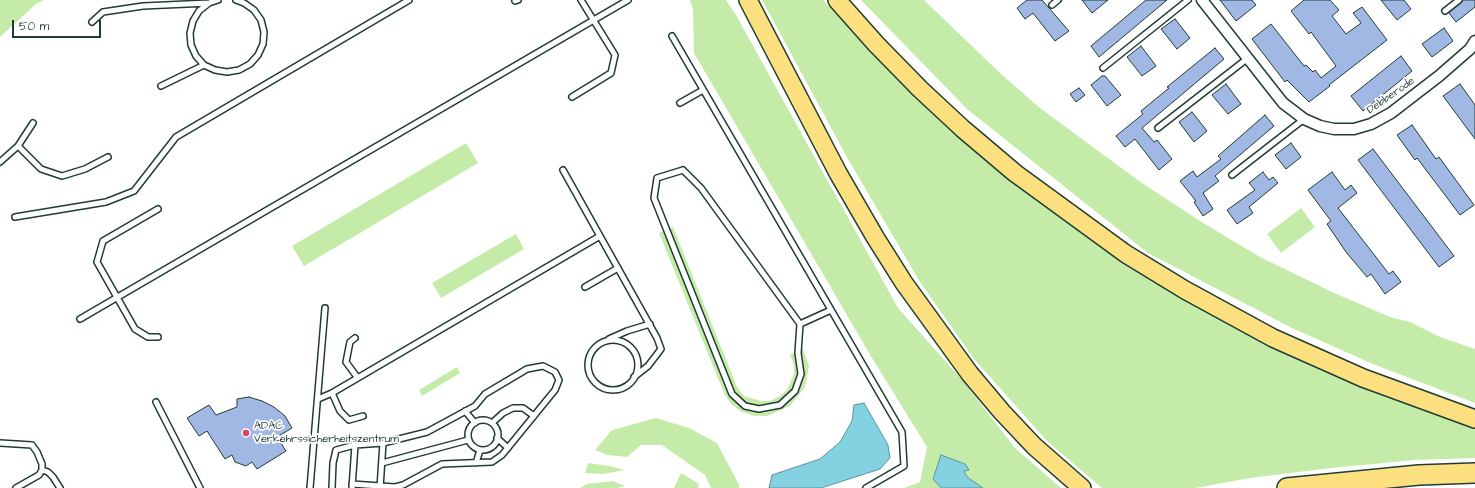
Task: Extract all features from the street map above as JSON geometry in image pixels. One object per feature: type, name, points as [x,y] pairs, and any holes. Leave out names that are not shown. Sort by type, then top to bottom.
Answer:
[{"type":"highway","points":[[740,0],[767,38]]},
{"type":"highway","points":[[748,0],[838,173],[875,237],[904,283],[970,374],[1002,412],[1034,446],[1082,488]]},
{"type":"highway","points":[[837,0],[876,44],[920,89],[963,129],[1015,173],[1126,254],[1185,290],[1273,338],[1363,378],[1475,419]]},
{"type":"highway","points":[[1287,488],[1411,476],[1475,473]]},
{"type":"street","name":"Debberode","points":[[1202,0],[1283,103],[1304,119],[1320,126],[1334,129],[1354,128],[1371,124],[1391,113],[1439,76],[1470,49],[1475,41]]},
{"type":"lane","points":[[92,22],[103,12],[143,6],[209,3],[218,0]]},
{"type":"lane","points":[[209,3],[196,16],[190,33],[194,50],[204,65],[215,70],[227,72],[239,70],[250,64],[258,55],[263,44],[264,32],[261,20],[254,10],[244,3],[236,0]]},
{"type":"lane","points":[[16,217],[106,202],[134,190],[176,137],[409,0]]},
{"type":"lane","points":[[572,97],[611,73],[615,55],[582,0]]},
{"type":"lane","points":[[80,319],[628,0]]},
{"type":"lane","points":[[1052,5],[1058,0]]},
{"type":"lane","points":[[1104,68],[1188,0]]},
{"type":"lane","points":[[1445,11],[1459,0]]},
{"type":"lane","points":[[672,36],[902,432],[904,466],[866,488]]},
{"type":"lane","points":[[1158,128],[1248,58]]},
{"type":"lane","points":[[161,86],[204,65]]},
{"type":"lane","points":[[680,103],[703,90]]},
{"type":"lane","points":[[1232,175],[1304,119]]},
{"type":"lane","points":[[0,162],[18,146],[33,122]]},
{"type":"lane","points":[[18,146],[40,169],[62,176],[85,169],[108,157]]},
{"type":"lane","points":[[563,170],[650,324],[661,349],[648,366],[623,388],[615,390],[599,386],[593,380],[588,365],[589,357],[598,344],[627,331],[650,324]]},
{"type":"lane","points":[[683,170],[701,188],[800,324],[798,353],[801,374],[795,391],[780,405],[759,409],[745,406],[732,394],[654,198],[657,178],[683,170]]},
{"type":"lane","points":[[158,209],[103,241],[97,262],[134,329],[148,337],[158,337]]},
{"type":"lane","points":[[318,400],[600,236]]},
{"type":"lane","points":[[585,287],[618,268]]},
{"type":"lane","points":[[310,488],[325,308]]},
{"type":"lane","points":[[800,324],[831,310]]},
{"type":"lane","points":[[355,338],[350,342],[346,362],[357,378]]},
{"type":"lane","points":[[606,341],[614,340],[622,342],[635,353],[637,369],[634,377]]},
{"type":"lane","points":[[332,488],[333,463],[336,450],[355,445],[383,443],[427,432],[466,412],[475,406],[485,394],[527,369],[543,366],[555,372],[559,380],[555,390],[508,448],[502,455],[492,462],[442,464],[403,485],[395,487],[352,486],[355,445]]},
{"type":"lane","points":[[332,393],[340,411],[350,420],[363,416]]},
{"type":"lane","points":[[156,402],[200,488]]},
{"type":"lane","points":[[492,424],[503,413],[514,408],[523,408],[534,416]]},
{"type":"lane","points":[[466,412],[475,423]]},
{"type":"lane","points":[[483,420],[492,424],[497,430],[497,438],[492,446],[484,450],[480,450],[473,446],[468,440],[469,430],[475,423],[483,420]]},
{"type":"lane","points":[[497,438],[508,448]]},
{"type":"lane","points":[[382,463],[468,440]]},
{"type":"lane","points":[[380,487],[383,443]]},
{"type":"lane","points":[[0,444],[32,445],[42,464],[42,470],[39,475],[16,488]]},
{"type":"lane","points":[[476,463],[480,450]]},
{"type":"lane","points":[[42,470],[48,472],[54,477],[60,488]]},
{"type":"green space","points":[[0,0],[44,0],[36,4],[0,37]]},
{"type":"green space","points":[[690,0],[726,0],[736,15],[898,308],[963,381],[1015,448],[1061,488],[904,488],[920,482],[927,447],[872,358],[694,53],[693,9]]},
{"type":"green space","points":[[762,0],[823,0],[907,86],[998,170],[1083,234],[1154,281],[1237,329],[1316,368],[1375,393],[1475,427],[1475,458],[1415,460],[1331,468],[1250,478],[1195,488],[1102,488],[1047,441],[974,359],[920,282],[848,159]]},
{"type":"green space","points":[[861,0],[924,0],[1001,74],[1040,108],[1139,181],[1200,221],[1260,257],[1332,292],[1390,317],[1410,322],[1440,337],[1475,349],[1475,403],[1373,364],[1292,328],[1148,253],[967,109]]},
{"type":"green space","points":[[466,143],[478,163],[304,266],[292,246]]},
{"type":"green space","points":[[1301,208],[1315,227],[1281,253],[1267,234]]},
{"type":"green space","points":[[673,227],[737,387],[744,396],[761,401],[770,401],[780,396],[787,390],[794,374],[794,365],[790,355],[803,349],[809,366],[805,387],[790,406],[767,416],[755,416],[742,412],[731,404],[724,393],[659,233]]},
{"type":"green space","points":[[516,234],[524,249],[441,298],[432,283]]},
{"type":"green space","points":[[457,367],[460,373],[422,396],[419,390]]},
{"type":"green space","points":[[656,418],[689,428],[717,443],[739,485],[739,488],[711,488],[705,475],[662,445],[641,445],[627,457],[608,455],[595,450],[612,430]]},
{"type":"green space","points":[[588,463],[625,470],[603,474],[585,473]]},
{"type":"green space","points":[[681,473],[699,484],[698,488],[674,488]]},
{"type":"green space","points":[[613,481],[625,486],[617,488],[580,488],[587,484]]},
{"type":"water","points":[[864,403],[888,445],[890,458],[880,469],[821,488],[769,488],[772,475],[820,459],[840,442],[852,421],[854,405]]},
{"type":"water","points":[[941,455],[965,464],[969,470],[964,471],[967,477],[983,488],[941,488],[933,479]]},
{"type":"building","points":[[1027,0],[1042,0],[1069,31],[1055,41],[1033,13],[1025,19],[1017,8]]},
{"type":"building","points":[[1082,0],[1108,0],[1092,13]]},
{"type":"building","points":[[1146,0],[1167,0],[1099,57],[1091,46]]},
{"type":"building","points":[[1220,0],[1252,0],[1256,5],[1236,21]]},
{"type":"building","points":[[1304,0],[1330,0],[1339,10],[1332,16],[1346,34],[1361,23],[1353,13],[1362,7],[1387,40],[1309,102],[1287,80],[1285,82],[1252,39],[1271,24],[1304,66],[1306,65],[1313,72],[1315,70],[1321,78],[1336,66],[1311,32],[1309,34],[1291,11]]},
{"type":"building","points":[[1381,0],[1404,0],[1411,9],[1397,20]]},
{"type":"building","points":[[1463,0],[1475,0],[1475,7],[1456,22],[1449,13]]},
{"type":"building","points":[[1175,19],[1190,38],[1177,49],[1161,29]]},
{"type":"building","points":[[1444,28],[1453,41],[1432,57],[1422,44]]},
{"type":"building","points":[[1141,46],[1156,66],[1142,76],[1127,57]]},
{"type":"building","points":[[1215,48],[1224,59],[1142,128],[1154,142],[1157,140],[1172,159],[1159,170],[1135,139],[1125,147],[1116,136],[1143,114],[1141,111],[1169,88],[1167,87]]},
{"type":"building","points":[[1401,56],[1412,71],[1363,111],[1351,96]]},
{"type":"building","points":[[1102,76],[1105,76],[1121,95],[1107,106],[1091,85]]},
{"type":"building","points":[[1226,84],[1241,104],[1228,114],[1212,95]]},
{"type":"building","points":[[1460,84],[1475,105],[1475,139],[1443,96]]},
{"type":"building","points":[[1079,88],[1085,95],[1076,102],[1070,94]]},
{"type":"building","points":[[1192,112],[1207,131],[1194,142],[1179,122]]},
{"type":"building","points":[[1265,115],[1274,126],[1215,176],[1219,181],[1203,193],[1213,209],[1203,216],[1194,202],[1196,201],[1180,181],[1193,171],[1197,177],[1221,159],[1218,156]]},
{"type":"building","points":[[1412,125],[1436,159],[1439,157],[1474,205],[1460,215],[1417,158],[1415,160],[1397,135]]},
{"type":"building","points":[[1291,143],[1301,157],[1286,169],[1275,155]]},
{"type":"building","points":[[1373,149],[1454,256],[1439,267],[1358,160]]},
{"type":"building","points":[[1263,172],[1269,180],[1273,177],[1278,183],[1249,207],[1253,213],[1237,224],[1227,210],[1255,190],[1249,183]]},
{"type":"building","points":[[1332,172],[1345,190],[1351,185],[1357,193],[1338,208],[1389,274],[1393,271],[1401,282],[1385,294],[1371,274],[1367,277],[1346,252],[1327,224],[1331,221],[1308,190]]},
{"type":"building","name":"ADAC Verkehrssicherheitszentrum","points":[[249,397],[274,407],[285,416],[292,428],[277,437],[286,451],[257,469],[252,462],[246,466],[235,462],[232,455],[225,459],[207,431],[199,436],[187,418],[209,405],[216,415],[237,407],[237,399]]},
{"type":"place","name":"ADAC Verkehrssicherheitszentrum","points":[[246,433]]}]
